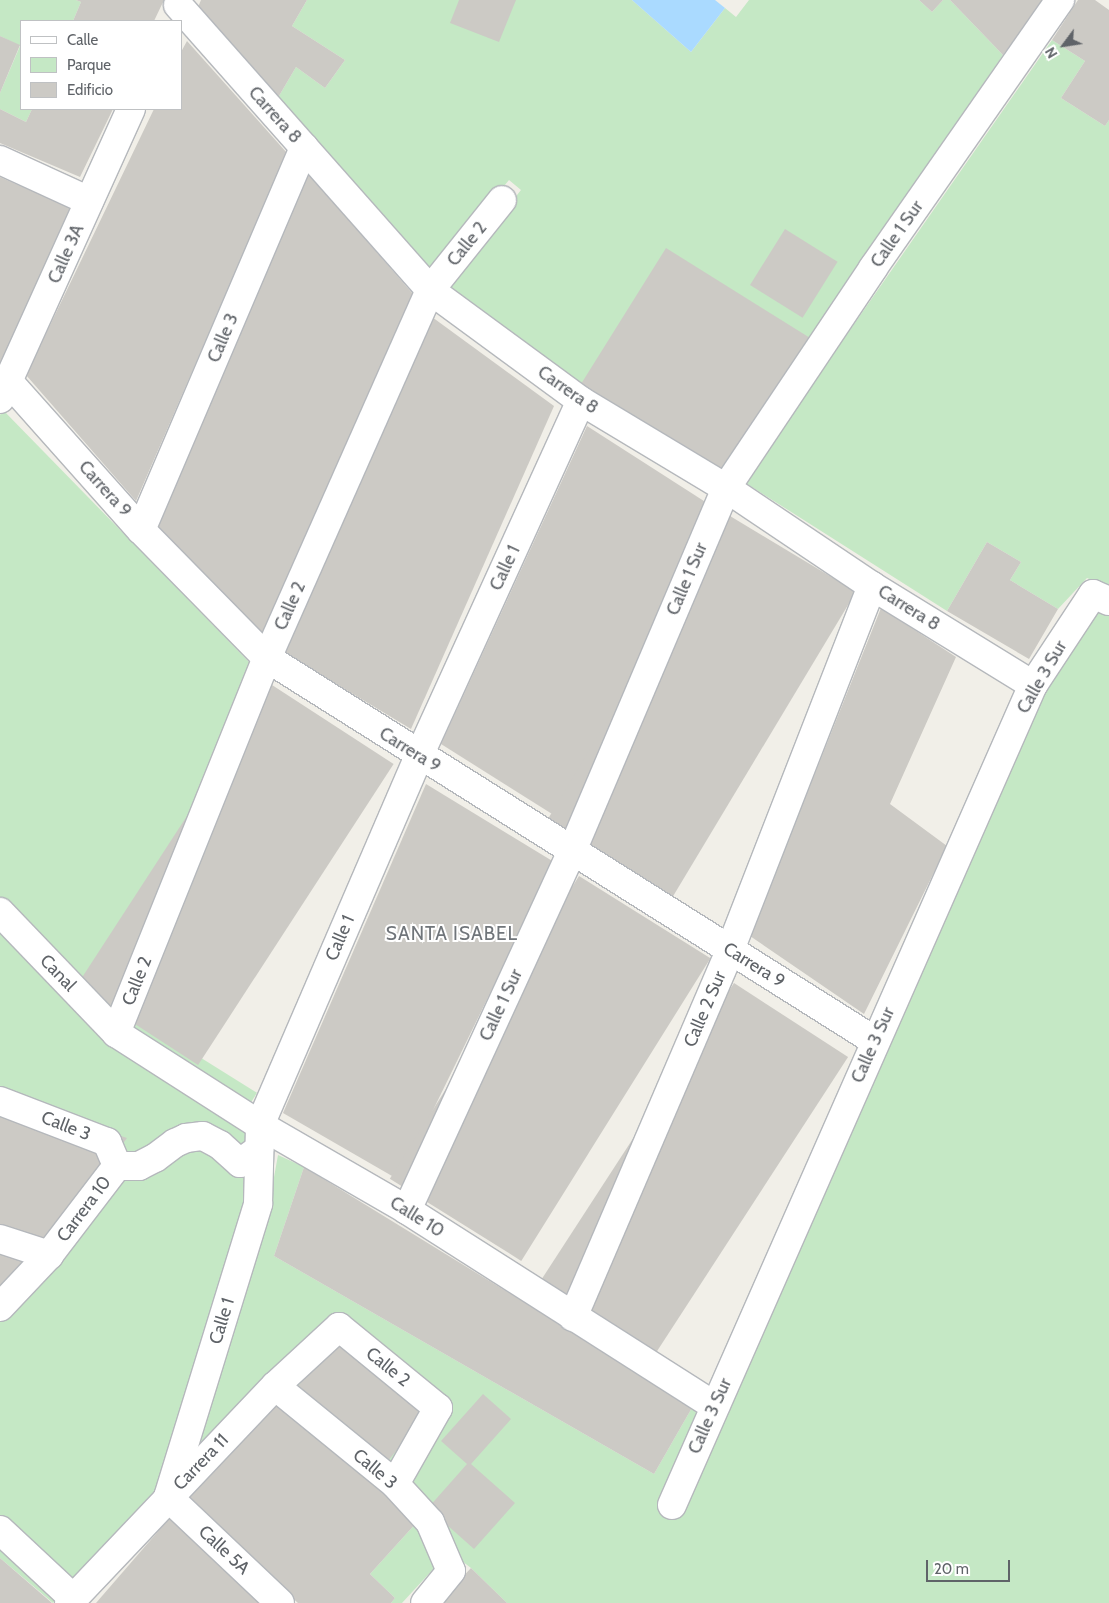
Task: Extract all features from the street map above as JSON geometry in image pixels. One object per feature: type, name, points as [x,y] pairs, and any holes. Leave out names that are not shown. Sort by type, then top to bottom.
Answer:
[{"type":"street","name":"Calle 1 Sur","points":[[406,1210],[572,851],[726,488],[873,268],[1060,0]]},
{"type":"street","name":"Carrera 8","points":[[176,9],[304,147],[430,290],[581,401],[726,488],[872,586],[1033,685]]},
{"type":"street","name":"Calle 3A","points":[[4,391],[131,110]]},
{"type":"street","name":"Calle 3","points":[[141,530],[304,147]]},
{"type":"street","points":[[0,160],[89,201]]},
{"type":"street","name":"Calle 2","points":[[116,1033],[267,658],[430,290],[502,200]]},
{"type":"street","name":"Carrera 9","points":[[4,391],[267,658],[419,756],[875,1042]]},
{"type":"street","name":"Calle 1","points":[[168,1497],[258,1204],[260,1137],[419,756],[581,401]]},
{"type":"street","name":"Calle 2 Sur","points":[[573,1318],[730,950],[872,586]]},
{"type":"street","name":"Calle 3 Sur","points":[[672,1505],[1033,685],[1101,598]]},
{"type":"street","name":"Canal","points":[[0,912],[116,1033]]},
{"type":"street","name":"Calle 10","points":[[116,1033],[260,1137],[406,1210],[714,1406]]},
{"type":"street","name":"Calle 3","points":[[0,1101],[107,1142],[118,1166]]},
{"type":"street","name":"Carrera 10","points":[[0,1307],[49,1255],[118,1166],[140,1166],[155,1158],[175,1143],[186,1138],[203,1136],[220,1145],[240,1163],[260,1137]]},
{"type":"street","points":[[0,1239],[49,1255]]},
{"type":"street","name":"Calle 2","points":[[339,1327],[438,1408],[395,1484]]},
{"type":"street","name":"Carrera 11","points":[[71,1601],[275,1386],[339,1327]]},
{"type":"street","name":"Calle 3","points":[[275,1386],[395,1484],[430,1522],[451,1571],[425,1603]]},
{"type":"street","name":"Calle 5A","points":[[168,1497],[280,1603]]},
{"type":"street","points":[[0,1530],[71,1601]]},
{"type":"green space","points":[[0,0],[76,0],[81,2],[73,20],[20,20],[20,46],[0,36]]},
{"type":"green space","points":[[307,0],[632,0],[691,52],[725,8],[736,17],[749,0],[919,0],[932,12],[943,0],[950,0],[1003,55],[810,339],[586,388],[442,289],[521,190],[509,180],[430,276],[276,101],[296,67],[325,88],[345,60],[292,26]]},
{"type":"green space","points":[[1052,40],[1085,61],[1061,98],[1105,126],[1109,120],[1109,587],[1087,578],[1058,609],[1010,580],[1021,562],[987,542],[947,611],[744,482]]},
{"type":"green space","points":[[20,46],[20,110],[32,110],[26,122],[0,109],[0,93]]},
{"type":"green space","points":[[3,410],[253,666],[114,1023],[0,904],[0,415]]},
{"type":"green space","points":[[1097,608],[1109,612],[1109,1603],[507,1603],[471,1568],[449,1551],[433,1518],[173,1487],[269,1205],[278,1155],[304,1167],[274,1256],[654,1474],[693,1406],[707,1412],[1041,692]]},
{"type":"green space","points":[[0,918],[250,1133],[249,1201],[160,1493],[68,1588],[0,1524]]},
{"type":"green space","points":[[134,1016],[257,1093],[247,1108],[124,1031]]},
{"type":"green space","points":[[418,1521],[437,1565],[402,1603],[391,1603],[395,1598],[370,1574]]},
{"type":"green space","points":[[0,1537],[61,1594],[53,1603],[0,1558]]},
{"type":"water","points":[[632,0],[715,0],[725,8],[691,52]]},
{"type":"building","points":[[76,0],[164,0],[154,20],[73,20],[81,2]]},
{"type":"building","points":[[201,0],[307,0],[292,26],[345,60],[325,88],[296,67],[276,101],[196,12]]},
{"type":"building","points":[[459,0],[516,0],[499,42],[450,23]]},
{"type":"building","points":[[919,0],[943,0],[932,12]]},
{"type":"building","points":[[950,0],[1045,0],[1003,55]]},
{"type":"building","points":[[1078,0],[1095,0],[1109,10],[1109,120],[1105,126],[1061,98],[1085,61],[1052,40]]},
{"type":"building","points":[[0,36],[20,45],[0,93]]},
{"type":"building","points":[[187,41],[287,153],[136,501],[26,375],[154,110],[182,110],[182,50]]},
{"type":"building","points":[[0,109],[26,122],[32,110],[113,110],[80,177],[0,143]]},
{"type":"building","points":[[308,173],[413,294],[261,636],[154,529]]},
{"type":"building","points":[[0,177],[73,209],[0,363]]},
{"type":"building","points":[[785,229],[838,262],[803,318],[750,285]]},
{"type":"building","points":[[666,248],[810,338],[725,475],[581,385]]},
{"type":"building","points":[[432,317],[554,406],[411,729],[285,653]]},
{"type":"building","points":[[587,426],[707,503],[568,824],[441,744]]},
{"type":"building","points":[[730,516],[856,592],[672,898],[546,822]]},
{"type":"building","points":[[987,542],[1021,562],[1010,580],[1058,609],[1029,659],[947,611]]},
{"type":"building","points":[[881,608],[956,657],[890,804],[947,846],[864,1014],[750,936]]},
{"type":"building","points":[[272,685],[394,764],[198,1065],[76,986]]},
{"type":"building","points":[[426,784],[554,862],[399,1180],[283,1113]]},
{"type":"building","points":[[579,876],[710,958],[521,1261],[390,1179]]},
{"type":"building","points":[[734,983],[848,1057],[653,1357],[539,1283]]},
{"type":"building","points":[[0,1095],[127,1138],[47,1244],[0,1229]]},
{"type":"building","points":[[304,1167],[693,1406],[654,1474],[274,1256]]},
{"type":"building","points":[[0,1250],[31,1260],[0,1292]]},
{"type":"building","points":[[337,1338],[428,1412],[383,1467],[292,1393]]},
{"type":"building","points":[[483,1394],[511,1419],[471,1464],[515,1503],[474,1549],[428,1508],[467,1464],[441,1441]]},
{"type":"building","points":[[278,1400],[418,1521],[370,1574],[395,1598],[391,1603],[298,1603],[185,1500]]},
{"type":"building","points":[[174,1513],[268,1603],[96,1603]]},
{"type":"building","points":[[0,1558],[52,1603],[0,1603]]},
{"type":"building","points":[[471,1568],[507,1603],[438,1603]]},
{"type":"district","name":"SANTA ISABEL","points":[[452,934]]}]
